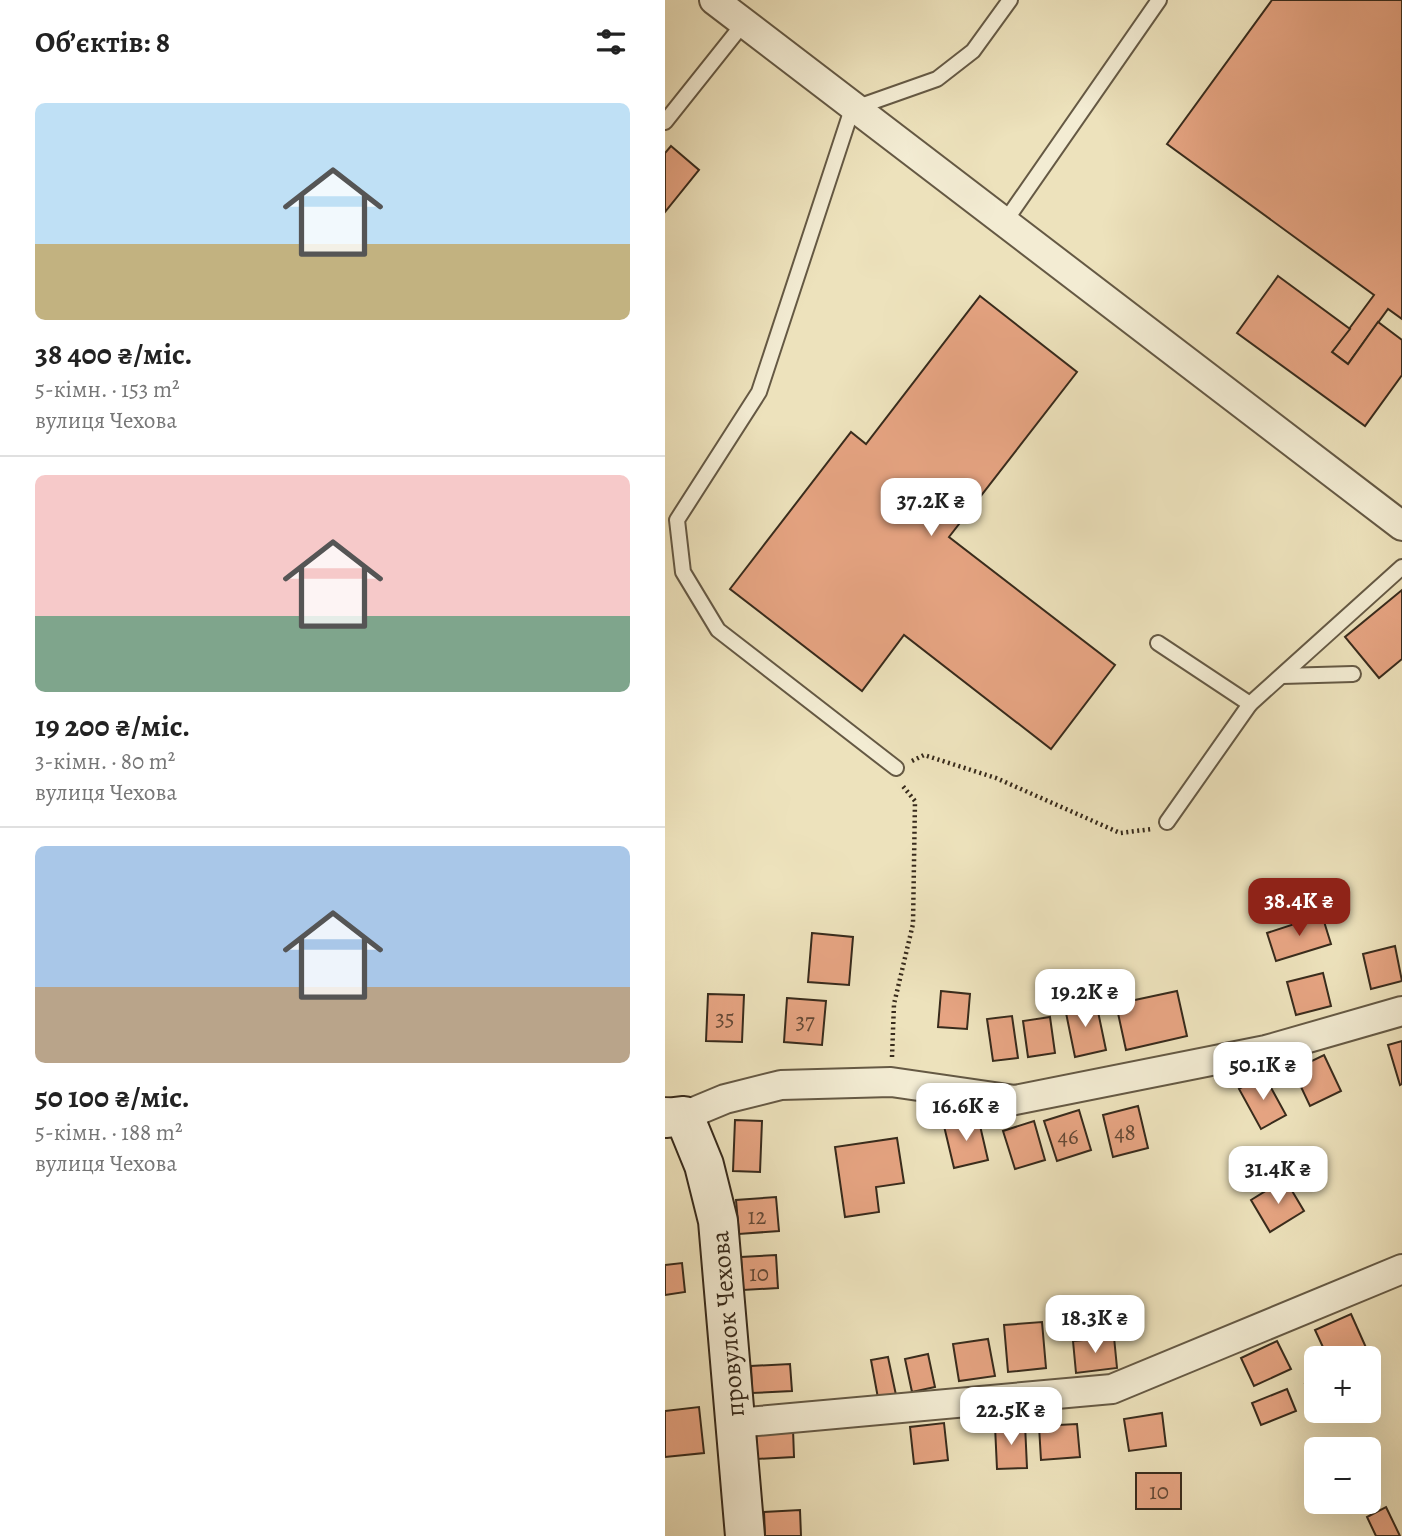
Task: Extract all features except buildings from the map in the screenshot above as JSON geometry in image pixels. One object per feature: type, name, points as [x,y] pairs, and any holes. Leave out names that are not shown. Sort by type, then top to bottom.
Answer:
[{"type":"main road","name":"провулок Чехова","points":[[671,1115],[703,1166],[718,1221],[745,1536]]},
{"type":"street","points":[[713,0],[852,109],[1402,526]]},
{"type":"street","points":[[671,1115],[725,1098],[781,1085],[891,1082],[1016,1100],[1266,1050],[1402,1012]]},
{"type":"street","points":[[736,1423],[1112,1390],[1402,1269]]},
{"type":"lane","points":[[896,768],[719,630],[683,572],[677,520],[759,393],[852,109],[937,79],[973,51],[1010,0]]},
{"type":"lane","points":[[1004,223],[1159,0]]},
{"type":"lane","points":[[665,122],[743,24]]},
{"type":"lane","points":[[1167,822],[1250,704],[1402,567]]},
{"type":"lane","points":[[1158,643],[1250,704]]},
{"type":"lane","points":[[1282,676],[1353,674]]},
{"type":"path","points":[[896,768],[923,755],[996,778],[1119,833],[1146,831],[1167,822]]},
{"type":"path","points":[[891,1082],[894,1004],[913,924],[915,801]]}]
